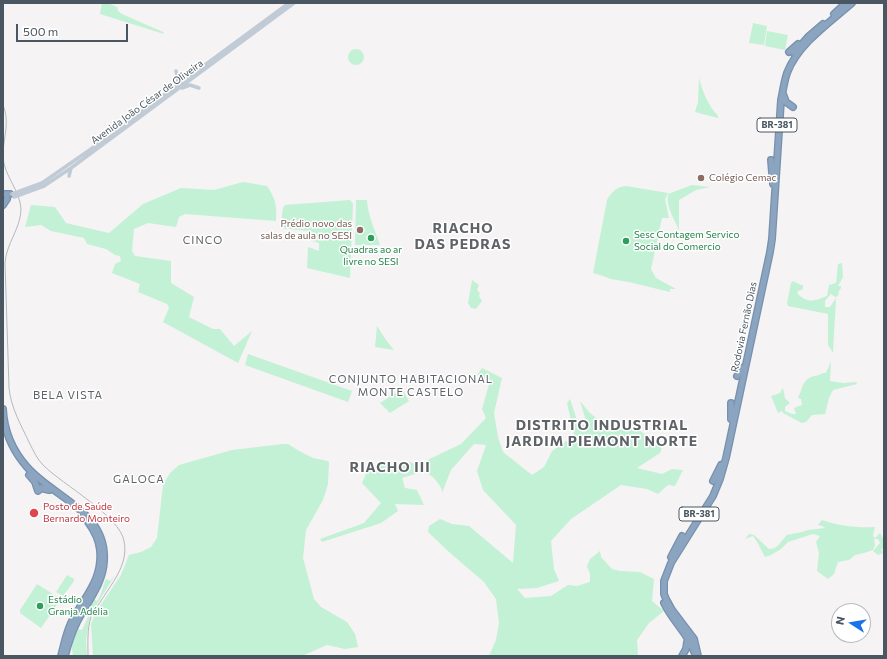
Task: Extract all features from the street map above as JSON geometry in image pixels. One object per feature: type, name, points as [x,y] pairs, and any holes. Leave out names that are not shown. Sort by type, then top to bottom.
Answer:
[{"type":"highway","name":"Rodovia Fernão Dias","points":[[695,656],[689,641],[668,611],[663,600],[661,587],[662,574],[706,504],[715,485],[721,465],[768,252],[778,100],[781,84],[791,58],[798,48],[809,36],[846,3]]},
{"type":"highway","name":"Rodovia Fernão Dias","points":[[700,656],[695,642],[669,605],[664,594],[664,581],[671,560],[708,505],[717,487],[724,464],[772,239],[781,100],[785,79],[799,52],[822,29],[852,3]]},
{"type":"highway","points":[[789,52],[809,36]]},
{"type":"highway","points":[[799,52],[808,45]]},
{"type":"highway","points":[[785,79],[783,98],[793,107]]},
{"type":"highway","points":[[780,116],[781,138]]},
{"type":"highway","points":[[771,160],[773,184]]},
{"type":"highway","points":[[3,205],[7,196]]},
{"type":"highway","name":"BR-381","points":[[767,265],[775,231]]},
{"type":"highway","points":[[751,351],[752,335]]},
{"type":"highway","name":"BR-381","points":[[737,376],[742,368]]},
{"type":"highway","points":[[731,403],[731,419]]},
{"type":"highway","points":[[3,409],[6,429],[17,454],[49,490],[94,527],[100,548],[99,571],[72,622],[61,656]]},
{"type":"highway","points":[[3,429],[7,442],[14,455],[35,482],[38,491],[40,488],[49,490]]},
{"type":"highway","name":"BR-381","points":[[714,481],[721,465]]},
{"type":"highway","points":[[29,475],[39,480],[83,513],[94,527],[104,546],[103,570],[98,585],[73,629],[66,656]]},
{"type":"highway","name":"BR-381","points":[[708,505],[722,483]]},
{"type":"highway","points":[[67,504],[70,510]]},
{"type":"highway","points":[[671,560],[682,536]]},
{"type":"highway","name":"BR-381","points":[[671,560],[674,560],[687,543]]},
{"type":"highway","points":[[668,611],[672,622],[687,642],[691,656]]},
{"type":"highway","points":[[682,656],[686,649],[687,642]]},
{"type":"main road","name":"Avenida João César de Oliveira","points":[[43,184],[177,86],[198,73],[289,3]]},
{"type":"main road","name":"Avenida João César de Oliveira","points":[[220,56],[294,3]]},
{"type":"main road","points":[[176,71],[178,78],[177,86]]},
{"type":"main road","name":"Avenida João César de Oliveira","points":[[7,196],[43,184],[71,168],[175,91],[184,82]]},
{"type":"main road","points":[[175,91],[190,85],[199,88]]},
{"type":"main road","points":[[69,176],[71,168]]},
{"type":"green space","points":[[102,3],[108,3],[117,7],[118,11],[122,14],[163,32],[164,34],[100,14]]},
{"type":"green space","points":[[753,23],[767,26],[764,45],[749,43]]},
{"type":"green space","points":[[767,31],[788,35],[785,50],[765,46]]},
{"type":"green space","points":[[353,49],[359,49],[364,54],[362,63],[359,65],[353,65],[348,60],[348,54]]},
{"type":"green space","points":[[699,78],[706,98],[718,118],[695,112],[698,102]]},
{"type":"green space","points":[[243,182],[267,186],[275,203],[276,221],[185,214],[179,217],[176,227],[148,223],[134,229],[132,251],[135,256],[171,261],[171,283],[194,297],[189,317],[213,329],[220,329],[234,346],[252,331],[238,363],[163,322],[169,308],[167,304],[138,292],[140,284],[112,273],[115,264],[121,261],[120,256],[115,255],[106,249],[87,244],[84,238],[51,231],[41,225],[25,227],[31,205],[55,207],[66,223],[109,233],[143,204],[181,188],[214,190]]},
{"type":"green space","points":[[692,185],[710,187],[696,190],[679,200],[679,229],[671,245],[678,228],[669,207],[668,194]]},
{"type":"green space","name":"Sesc Contagem Servico Social do Comercio","points":[[626,186],[668,193],[665,199],[669,218],[662,218],[651,269],[656,278],[676,289],[670,289],[670,292],[611,279],[593,273],[607,200],[615,190]]},
{"type":"green space","points":[[350,200],[353,204],[350,278],[307,268],[308,247],[319,251],[319,243],[310,240],[309,231],[280,228],[283,208],[285,205]]},
{"type":"green space","points":[[356,200],[367,200],[370,217],[380,245],[355,245]]},
{"type":"green space","points":[[842,263],[843,277],[838,286],[841,286],[841,288],[838,296],[835,297],[831,294],[825,301],[825,307],[830,307],[836,298],[833,353],[828,345],[828,314],[788,306],[787,303],[791,283],[793,281],[803,285],[803,289],[797,293],[804,299],[814,300],[827,296],[829,285],[836,283],[838,264]]},
{"type":"green space","points":[[472,280],[479,285],[477,290],[480,293],[479,296],[482,301],[476,309],[471,308],[468,303]]},
{"type":"green space","points":[[377,326],[386,340],[394,350],[375,347]]},
{"type":"green space","points":[[248,354],[352,391],[348,402],[245,365]]},
{"type":"green space","points":[[831,361],[830,381],[843,383],[856,382],[857,384],[833,390],[829,398],[825,414],[812,415],[806,422],[802,423],[783,413],[782,411],[778,413],[771,396],[780,393],[783,388],[785,398],[790,403],[785,407],[785,411],[796,414],[794,408],[802,405],[801,399],[798,398],[804,383],[811,377],[826,373]]},
{"type":"green space","points":[[482,368],[502,378],[494,413],[498,437],[503,452],[532,475],[544,467],[552,451],[568,440],[573,443],[574,434],[567,403],[570,399],[579,426],[587,424],[580,401],[589,412],[610,430],[624,430],[631,422],[637,420],[635,427],[647,436],[659,440],[663,445],[660,453],[637,468],[662,474],[672,469],[683,470],[675,486],[668,485],[658,494],[647,489],[621,485],[571,519],[551,541],[554,569],[559,581],[537,588],[517,589],[525,598],[551,596],[568,585],[577,586],[590,582],[590,574],[587,566],[590,559],[600,551],[601,557],[612,569],[640,572],[654,579],[652,601],[664,611],[649,623],[637,640],[638,656],[489,656],[496,640],[499,623],[496,599],[484,582],[428,532],[429,526],[440,519],[452,524],[469,526],[513,563],[516,525],[483,490],[477,471],[486,445],[474,444],[451,470],[442,493],[440,486],[429,474],[421,473],[402,478],[405,488],[417,490],[424,505],[395,504],[398,511],[381,523],[322,542],[320,539],[364,523],[381,503],[362,483],[366,474],[364,469],[375,465],[394,465],[398,463],[410,462],[417,465],[461,444],[486,418],[482,409],[490,381],[477,375]]},
{"type":"green space","points":[[402,389],[409,401],[390,413],[380,403]]},
{"type":"green space","points":[[288,444],[313,458],[329,462],[328,484],[323,500],[306,530],[303,558],[314,599],[321,607],[347,622],[355,634],[358,647],[345,649],[327,645],[302,656],[93,656],[91,624],[96,612],[121,575],[129,555],[141,552],[151,547],[157,538],[163,485],[170,473],[179,465],[232,450]]},
{"type":"green space","points":[[822,520],[848,526],[875,527],[873,536],[875,538],[880,533],[884,540],[884,550],[881,548],[883,553],[878,555],[873,551],[880,543],[878,539],[874,539],[875,545],[873,550],[855,555],[849,560],[838,562],[834,574],[828,579],[817,571],[819,553],[816,542],[820,536],[813,534],[788,542],[781,549],[765,557],[753,536],[745,539],[749,534],[754,535],[769,549],[772,549],[775,548],[787,535],[825,528],[818,525]]},
{"type":"green space","points":[[67,575],[74,579],[74,581],[63,596],[56,592]]},
{"type":"green space","points":[[115,575],[90,616],[86,640],[87,656],[73,656],[71,643],[75,629],[82,630],[88,617],[85,615],[91,605],[89,603],[92,598],[97,601],[106,579],[110,581]]},
{"type":"green space","name":"Estádio Granja Adélia","points":[[37,584],[61,599],[41,628],[20,613],[20,610]]},
{"type":"railway","points":[[3,105],[6,117],[3,152]]},
{"type":"railway","points":[[3,157],[6,170],[18,196],[21,209],[19,223],[8,249],[5,263],[9,388],[12,402],[23,429],[41,463],[102,511],[120,531],[124,541],[124,558],[118,574],[92,615],[88,631],[88,656]]},
{"type":"place","name":"Colégio Cemac","points":[[701,178]]},
{"type":"place","name":"Prédio novo das salas de aula no SESI","points":[[360,230]]},
{"type":"place","name":"Quadras ao ar livre no SESI","points":[[371,238]]},
{"type":"place","name":"Sesc Contagem Servico Social do Comercio","points":[[626,241]]},
{"type":"place","name":"Posto de Saúde Bernardo Monteiro","points":[[34,513]]},
{"type":"place","name":"Estádio Granja Adélia","points":[[40,606]]},
{"type":"district","name":"RIACHO DAS PEDRAS","points":[[463,236]]},
{"type":"district","name":"CINCO","points":[[203,240]]},
{"type":"district","name":"CONJUNTO HABITACIONAL MONTE CASTELO","points":[[411,385]]},
{"type":"district","name":"BELA VISTA","points":[[68,395]]},
{"type":"district","name":"DISTRITO INDUSTRIAL JARDIM PIEMONT NORTE","points":[[602,434]]},
{"type":"district","name":"RIACHO III","points":[[390,467]]},
{"type":"district","name":"GALOCA","points":[[139,479]]}]
